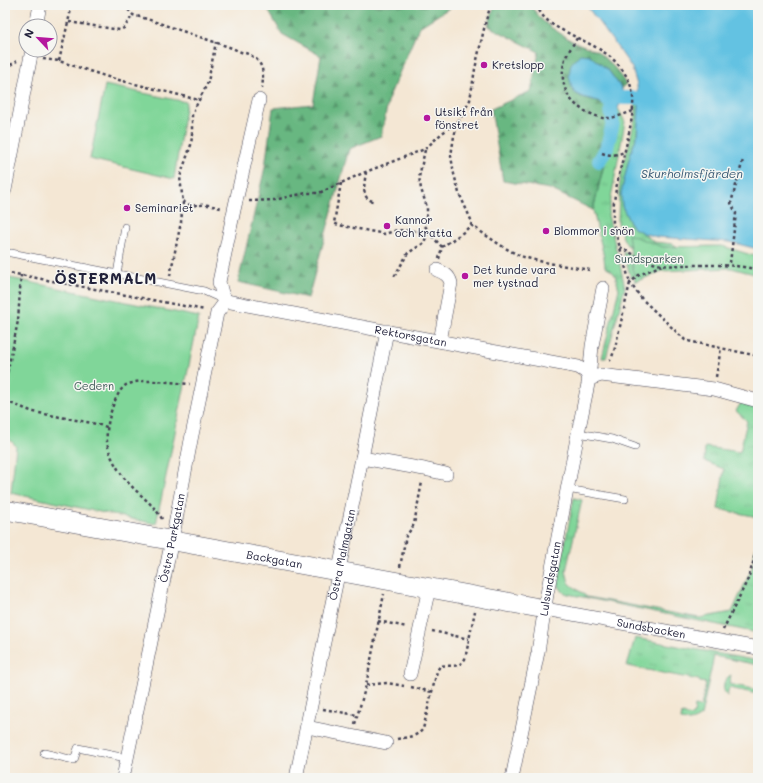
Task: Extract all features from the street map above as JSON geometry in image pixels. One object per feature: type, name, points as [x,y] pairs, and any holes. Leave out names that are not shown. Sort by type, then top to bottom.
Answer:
[{"type":"street","points":[[38,18],[40,5]]},
{"type":"street","points":[[5,190],[30,58]]},
{"type":"street","points":[[226,301],[219,282],[259,100]]},
{"type":"street","points":[[437,270],[447,275],[451,283],[440,341]]},
{"type":"street","name":"Lulsundsgatan","points":[[512,778],[538,652],[567,489],[589,379],[592,346],[603,288]]},
{"type":"street","name":"Östra Parkgatan","points":[[123,778],[218,312],[226,301]]},
{"type":"street","name":"Rektorsgatan","points":[[226,301],[578,367],[586,372],[589,379]]},
{"type":"street","name":"Östra Malmgatan","points":[[296,778],[387,331]]},
{"type":"street","points":[[589,379],[601,375],[714,389],[758,401]]},
{"type":"street","points":[[362,458],[446,474]]},
{"type":"street","name":"Backgatan","points":[[5,510],[545,609]]},
{"type":"street","points":[[410,674],[429,588]]},
{"type":"street","name":"Sundsbacken","points":[[545,609],[758,648]]},
{"type":"street","points":[[307,727],[386,743]]},
{"type":"lane","points":[[117,274],[125,228]]},
{"type":"lane","points":[[11,253],[204,291],[226,301]]},
{"type":"lane","points":[[578,433],[612,439],[635,447]]},
{"type":"lane","points":[[567,489],[625,499]]},
{"type":"lane","points":[[44,753],[74,760],[78,748],[126,758]]},
{"type":"path","points":[[59,62],[72,5]]},
{"type":"path","points":[[124,5],[133,15],[216,42],[248,54],[257,60],[261,66],[263,75],[262,90],[259,100]]},
{"type":"path","points":[[437,270],[442,247],[465,231],[472,222],[459,193],[451,156],[454,136],[459,121],[470,100],[475,69],[486,20],[491,5]]},
{"type":"path","points":[[536,5],[547,20],[555,27],[601,50],[617,63],[628,80],[633,96],[633,111],[620,172],[613,223],[630,282],[642,299],[685,340],[758,356]]},
{"type":"path","points":[[69,22],[120,30],[124,28],[133,15]]},
{"type":"path","points":[[577,38],[569,50],[563,69],[564,87],[569,98],[588,113],[602,118],[612,118],[633,111]]},
{"type":"path","points":[[169,284],[182,222],[183,202],[180,176],[191,145],[192,114],[208,82],[216,42]]},
{"type":"path","points":[[36,58],[59,62],[111,78],[199,100]]},
{"type":"path","points":[[183,202],[191,206],[235,206],[291,196],[319,193],[366,172],[425,149],[441,134],[459,121]]},
{"type":"path","points":[[425,149],[419,177],[427,207],[425,226],[442,247]]},
{"type":"path","points":[[603,153],[608,155],[624,152]]},
{"type":"path","points":[[730,263],[736,213],[731,203],[743,160]]},
{"type":"path","points":[[366,172],[364,188],[366,196],[373,201]]},
{"type":"path","points":[[341,183],[334,223],[385,234],[397,230],[428,231]]},
{"type":"path","points":[[471,225],[509,250],[521,256],[590,270]]},
{"type":"path","points":[[394,277],[408,253],[424,243],[428,231]]},
{"type":"path","points":[[619,247],[638,257],[662,265],[725,266],[758,270]]},
{"type":"path","points":[[605,368],[612,357],[615,348],[630,282],[639,275],[662,265]]},
{"type":"path","points":[[5,272],[218,312]]},
{"type":"path","points":[[5,384],[18,321],[21,275]]},
{"type":"path","points":[[714,389],[721,348]]},
{"type":"path","points":[[164,523],[147,500],[121,474],[114,463],[107,442],[107,427],[113,404],[122,389],[127,385],[135,382],[150,381],[192,385]]},
{"type":"path","points":[[5,402],[34,412],[107,427]]},
{"type":"path","points":[[398,573],[406,536],[414,524],[424,469]]},
{"type":"path","points":[[722,632],[748,579],[758,538]]},
{"type":"path","points":[[353,736],[357,715],[366,685],[385,588]]},
{"type":"path","points":[[386,743],[415,736],[423,729],[437,671],[440,666],[456,666],[464,659],[476,605]]},
{"type":"path","points":[[366,685],[386,683],[432,692]]},
{"type":"path","points":[[318,708],[357,715]]},
{"type":"green space","points":[[265,5],[454,5],[419,27],[389,97],[381,136],[349,149],[308,298],[238,282],[265,167],[273,108],[313,104],[321,56],[282,34]]},
{"type":"green space","points":[[495,5],[530,5],[542,20],[552,28],[572,41],[597,51],[614,67],[626,84],[622,89],[608,70],[572,88],[575,93],[582,97],[598,101],[608,109],[613,126],[593,210],[550,189],[503,181],[491,109],[531,91],[539,52],[488,26]]},
{"type":"green space","points":[[105,85],[186,102],[174,179],[90,159]]},
{"type":"green space","points":[[635,98],[638,98],[639,107],[637,135],[629,159],[621,193],[622,206],[632,227],[643,233],[654,242],[673,244],[685,251],[649,254],[627,245],[618,223],[619,189],[623,165],[636,113]]},
{"type":"green space","points":[[618,108],[625,122],[608,215],[625,287],[606,358],[602,358],[619,289],[615,275],[612,271],[605,267],[593,210],[613,126],[608,109]]},
{"type":"green space","name":"Sundsparken","points":[[628,234],[663,247],[722,246],[758,257],[758,275],[731,268],[662,271],[635,282]]},
{"type":"green space","points":[[623,251],[637,258],[638,271],[631,278]]},
{"type":"green space","name":"Cedern","points":[[5,277],[199,317],[156,524],[11,493],[16,446],[5,435]]},
{"type":"green space","points":[[744,398],[755,403],[758,407],[758,517],[718,509],[724,469],[704,461],[705,447],[740,452],[747,421],[736,411]]},
{"type":"green space","points":[[574,498],[582,500],[566,571],[569,583],[587,597],[699,618],[732,612],[752,568],[758,532],[758,633],[563,592],[557,583]]},
{"type":"green space","points":[[635,638],[758,661],[758,665],[714,656],[701,716],[691,721],[681,720],[682,714],[692,716],[692,714],[694,714],[695,706],[701,707],[706,683],[700,682],[699,680],[627,666]]},
{"type":"green space","points":[[731,675],[729,684],[758,690],[758,694],[729,688],[727,696],[724,690],[724,684],[726,679]]},
{"type":"water","name":"Skurholmsfjärden","points":[[586,5],[758,5],[758,249],[730,242],[657,237],[643,233],[632,227],[622,206],[621,193],[629,159],[637,135],[639,107],[637,85],[632,68]]},
{"type":"water","points":[[580,54],[589,55],[608,70],[622,89],[622,100],[618,108],[608,109],[598,101],[582,97],[575,93],[572,88],[569,75],[571,64]]},
{"type":"waterway","points":[[622,98],[638,98]]},
{"type":"waterway","points":[[599,161],[607,147],[613,123],[611,109]]},
{"type":"place","name":"Kretslopp","points":[[484,65]]},
{"type":"place","name":"Utsikt från fönstret","points":[[427,118]]},
{"type":"place","name":"Seminariet","points":[[127,208]]},
{"type":"place","name":"Kannor och kratta","points":[[387,226]]},
{"type":"place","name":"Blommor i snön","points":[[546,231]]},
{"type":"place","name":"Det kunde vara mer tystnad","points":[[465,276]]},
{"type":"district","name":"ÖSTERMALM","points":[[106,279]]}]
